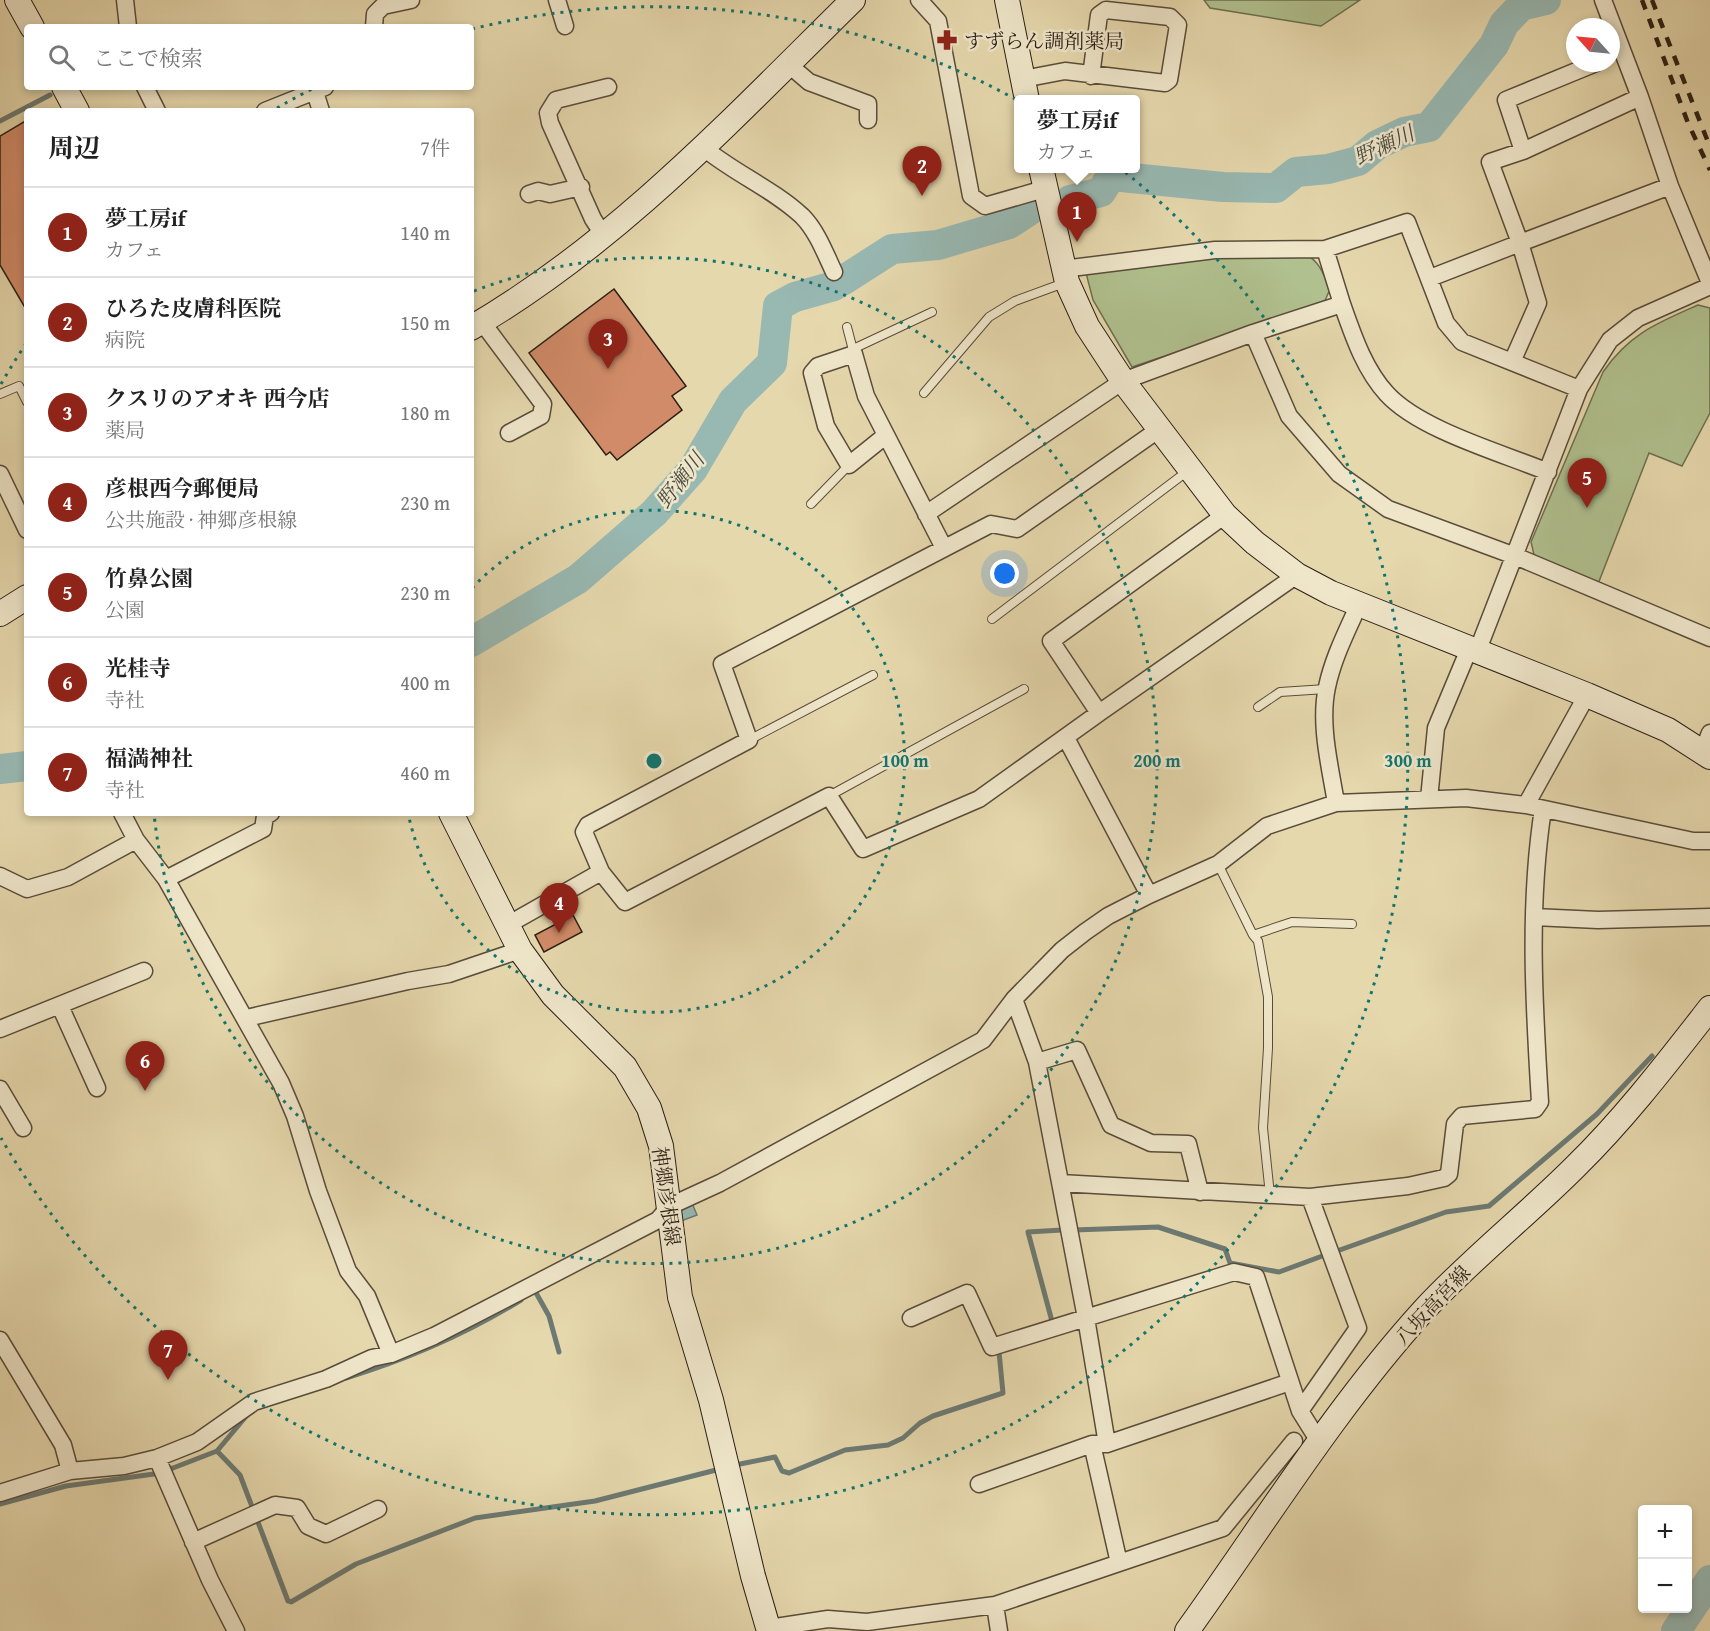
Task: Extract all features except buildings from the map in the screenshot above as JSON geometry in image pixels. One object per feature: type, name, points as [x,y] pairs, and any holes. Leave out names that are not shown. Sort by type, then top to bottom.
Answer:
[{"type":"main road","points":[[16,0],[30,24]]},
{"type":"main road","points":[[476,325],[604,236],[704,148],[853,0]]},
{"type":"main road","points":[[1006,0],[1025,89]]},
{"type":"main road","points":[[66,90],[75,108]]},
{"type":"main road","points":[[1042,178],[1065,275],[1086,326],[1158,430],[1189,470],[1226,515],[1255,543],[1297,575],[1359,604],[1587,695],[1708,747]]},
{"type":"main road","points":[[0,614],[24,604]]},
{"type":"main road","name":"神郷彦根線","points":[[453,816],[509,924],[520,950],[553,995],[625,1067],[649,1108],[661,1146],[680,1297],[711,1400],[753,1576],[769,1630]]},
{"type":"main road","name":"八坂高宮線","points":[[1187,1631],[1320,1443],[1378,1365],[1424,1310],[1615,1127],[1710,1008]]},
{"type":"street","points":[[125,0],[128,24]]},
{"type":"street","points":[[374,24],[375,14],[383,6],[411,0]]},
{"type":"street","points":[[557,0],[565,26]]},
{"type":"street","points":[[920,0],[938,21],[971,196],[985,206],[1042,178]]},
{"type":"street","points":[[1025,89],[1065,72],[1091,76],[1165,83],[1169,80],[1178,25],[1170,17],[1106,10],[1099,15],[1091,76]]},
{"type":"street","points":[[1429,799],[1436,728],[1515,556],[1580,389],[1610,340],[1620,332],[1638,318],[1710,285],[1670,186],[1640,97],[1620,60]]},
{"type":"street","points":[[788,64],[809,82],[868,104],[868,120]]},
{"type":"street","points":[[1523,150],[1506,100],[1574,72]]},
{"type":"street","points":[[604,236],[593,219],[581,187],[550,123],[548,113],[556,100],[608,87]]},
{"type":"street","points":[[146,90],[156,108]]},
{"type":"street","points":[[272,108],[318,90]]},
{"type":"street","points":[[320,90],[321,108]]},
{"type":"street","points":[[1512,362],[1538,303],[1521,243],[1490,162],[1523,150],[1640,97]]},
{"type":"street","points":[[704,148],[720,162],[764,189],[802,217],[820,241],[834,272]]},
{"type":"street","points":[[1430,278],[1670,186]]},
{"type":"street","points":[[529,194],[538,191],[550,194],[581,187]]},
{"type":"street","points":[[1065,275],[1215,250],[1325,249],[1407,222],[1446,323],[1462,342],[1580,389]]},
{"type":"street","points":[[1325,249],[1359,352],[1387,394],[1422,421],[1548,472]]},
{"type":"street","points":[[926,514],[1123,381],[1253,333],[1342,304]]},
{"type":"street","points":[[476,325],[543,404],[541,416],[509,433]]},
{"type":"street","points":[[1253,333],[1289,416],[1339,474],[1388,509],[1515,556],[1710,638]]},
{"type":"street","points":[[885,435],[849,465],[826,426],[812,373],[818,366],[854,351],[866,396],[944,548]]},
{"type":"street","points":[[1158,430],[1017,529],[991,524],[722,664],[749,740],[588,825],[584,832],[601,872],[625,902],[829,796],[863,849],[979,799],[1297,575]]},
{"type":"street","points":[[0,474],[24,524]]},
{"type":"street","points":[[1099,713],[1050,641],[1226,515]]},
{"type":"street","points":[[1336,803],[1324,725],[1326,689],[1335,657],[1359,604]]},
{"type":"street","points":[[1526,805],[1587,695]]},
{"type":"street","points":[[1066,738],[1149,895]]},
{"type":"street","points":[[0,1493],[70,1471],[124,1466],[160,1466],[254,1402],[326,1379],[372,1358],[391,1354],[443,1331],[658,1220],[670,1206],[720,1184],[983,1040],[1014,999],[1047,964],[1085,932],[1108,916],[1149,895],[1218,864],[1267,826],[1336,803],[1466,798],[1526,805],[1693,841],[1710,841]]},
{"type":"street","points":[[1060,1183],[1310,1197],[1408,1186],[1444,1178],[1451,1170],[1450,1148],[1455,1124],[1462,1116],[1535,1109],[1540,1102],[1533,998],[1535,858],[1543,809]]},
{"type":"street","points":[[124,816],[136,840],[166,879],[281,1083],[295,1116],[318,1191],[348,1271],[367,1296],[391,1354]]},
{"type":"street","points":[[166,879],[263,830],[266,816]]},
{"type":"street","points":[[0,876],[27,889],[68,877],[136,840]]},
{"type":"street","points":[[509,924],[601,872]]},
{"type":"street","points":[[1534,917],[1598,920],[1710,917]]},
{"type":"street","points":[[246,1021],[251,1017],[449,974],[520,950]]},
{"type":"street","points":[[0,1029],[144,971]]},
{"type":"street","points":[[1014,999],[1037,1062],[1086,1318],[1099,1444],[1119,1563]]},
{"type":"street","points":[[60,1006],[97,1088]]},
{"type":"street","points":[[1037,1062],[1077,1050],[1111,1125],[1151,1143],[1188,1144],[1200,1192]]},
{"type":"street","points":[[0,1089],[23,1128]]},
{"type":"street","points":[[1300,1411],[1358,1328],[1310,1197]]},
{"type":"street","points":[[911,1318],[967,1293],[992,1347],[1234,1272],[1256,1277],[1300,1411],[1320,1443]]},
{"type":"street","points":[[0,1340],[63,1445],[70,1471]]},
{"type":"street","points":[[979,1484],[1290,1382]]},
{"type":"street","points":[[769,1630],[828,1619],[867,1622],[995,1605],[1223,1528],[1294,1441]]},
{"type":"street","points":[[160,1466],[193,1542],[236,1631]]},
{"type":"street","points":[[193,1542],[275,1505],[286,1504],[297,1508],[308,1526],[326,1533],[378,1509]]},
{"type":"street","points":[[995,1605],[999,1631]]},
{"type":"lane","points":[[924,393],[989,317],[1065,275]]},
{"type":"lane","points":[[847,327],[854,351],[932,312]]},
{"type":"lane","points":[[0,394],[19,386],[24,396]]},
{"type":"lane","points":[[811,504],[849,465]]},
{"type":"lane","points":[[992,619],[1189,470]]},
{"type":"lane","points":[[749,740],[873,675]]},
{"type":"lane","points":[[829,796],[1024,688]]},
{"type":"lane","points":[[1258,707],[1280,692],[1326,689]]},
{"type":"lane","points":[[1218,864],[1258,941],[1268,997],[1268,1048],[1263,1128],[1270,1195]]},
{"type":"lane","points":[[1254,935],[1292,922],[1352,924]]},
{"type":"green space","points":[[1204,0],[1360,0],[1321,26],[1210,8]]},
{"type":"green space","points":[[1226,255],[1306,255],[1318,265],[1330,289],[1324,303],[1132,367],[1093,300],[1086,273]]},
{"type":"green space","points":[[1698,305],[1710,308],[1710,413],[1682,466],[1649,453],[1598,584],[1535,559],[1531,542],[1603,372],[1623,348],[1645,331]]},
{"type":"water","points":[[692,1203],[697,1215],[681,1221],[679,1214],[682,1207]]},
{"type":"waterway","name":"野瀬川","points":[[1070,200],[1101,192],[1111,176],[1223,187],[1276,188],[1296,172],[1328,169],[1358,161],[1377,145],[1404,132],[1429,127],[1494,45],[1504,24],[1521,6],[1546,0]]},
{"type":"waterway","points":[[25,108],[50,95]]},
{"type":"waterway","points":[[0,121],[24,109]]},
{"type":"waterway","name":"野瀬川","points":[[842,281],[892,249],[938,245],[1009,224],[1029,211]]},
{"type":"waterway","name":"野瀬川","points":[[474,640],[578,579],[654,513],[693,469],[733,401],[772,363],[778,306],[795,297],[834,286]]},
{"type":"waterway","name":"野瀬川","points":[[0,769],[24,766]]},
{"type":"waterway","points":[[1337,1251],[1446,1212],[1489,1206],[1597,1114],[1652,1056]]},
{"type":"waterway","points":[[1074,1230],[1158,1227],[1225,1249],[1230,1263],[1279,1272],[1325,1255]]},
{"type":"waterway","points":[[1053,1325],[1028,1232],[1062,1230]]},
{"type":"waterway","points":[[531,1293],[535,1291],[549,1316],[559,1352]]},
{"type":"waterway","points":[[346,1378],[436,1345],[521,1300]]},
{"type":"waterway","points":[[735,1465],[775,1457],[782,1471],[789,1473],[845,1450],[888,1445],[903,1438],[920,1423],[933,1416],[1003,1393],[999,1352]]},
{"type":"waterway","points":[[0,1504],[66,1486],[154,1474],[173,1468],[217,1451],[248,1414]]},
{"type":"waterway","points":[[217,1451],[240,1475],[288,1601],[291,1602],[356,1564],[475,1518],[595,1501],[720,1469]]},
{"type":"waterway","points":[[1676,1631],[1710,1580]]},
{"type":"railway","points":[[1642,0],[1688,123],[1710,170]]},
{"type":"railway","points":[[1652,0],[1710,147]]},
{"type":"place","name":"すずらん調剤薬局","points":[[947,40]]},
{"type":"place","name":"ひろた皮膚科医院","points":[[922,196]]},
{"type":"place","name":"夢工房if","points":[[1077,242]]},
{"type":"place","name":"クスリのアオキ 西今店","points":[[608,369]]},
{"type":"place","name":"竹鼻公園","points":[[1587,508]]},
{"type":"place","name":"彦根西今郵便局","points":[[559,933]]},
{"type":"place","name":"光桂寺","points":[[145,1091]]},
{"type":"place","name":"福満神社","points":[[168,1380]]}]
